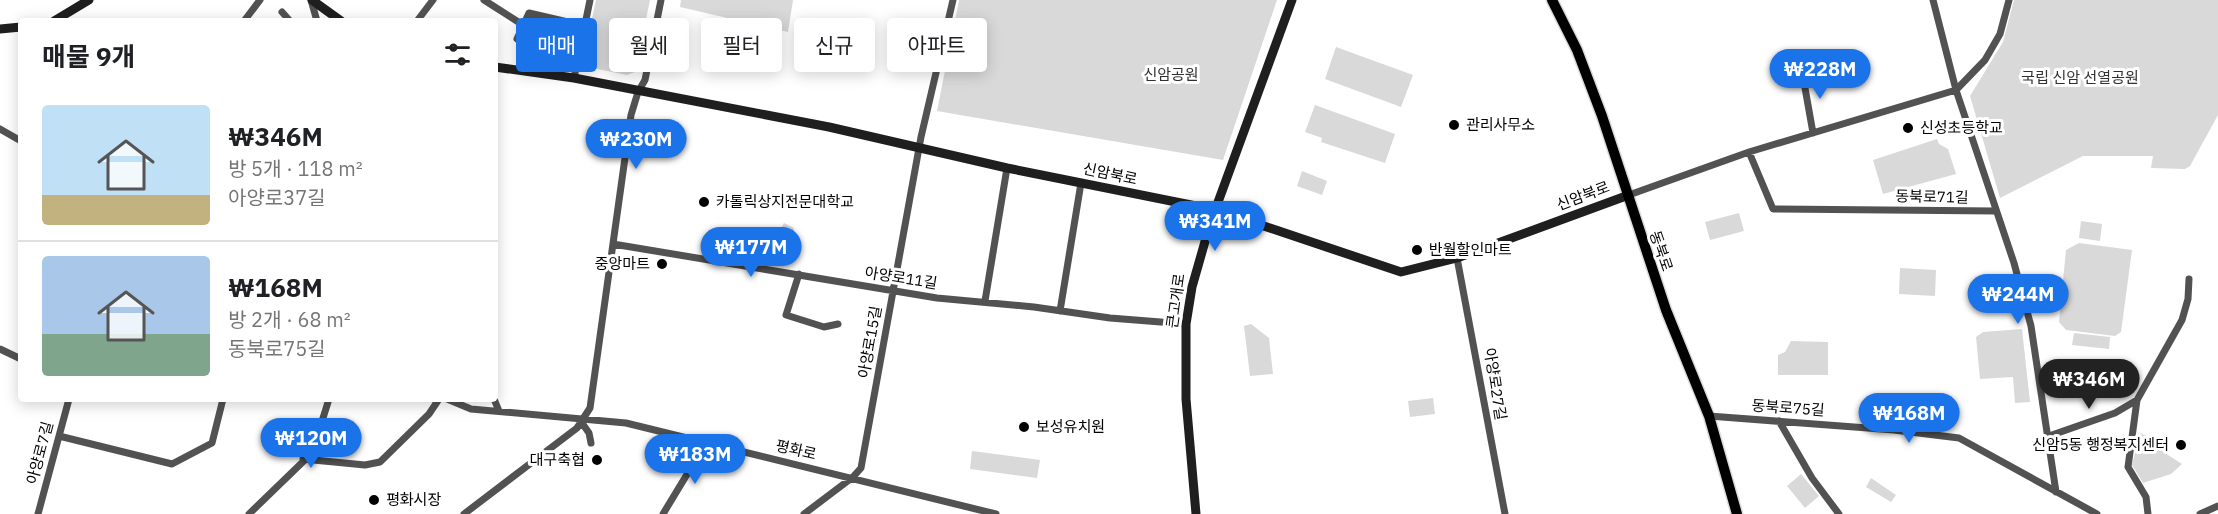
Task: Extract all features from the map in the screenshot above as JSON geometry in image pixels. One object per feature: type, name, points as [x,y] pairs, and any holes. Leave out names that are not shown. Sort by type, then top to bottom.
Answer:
[{"type":"main road","name":"동북로","points":[[1552,0],[1577,50],[1602,116],[1626,196],[1665,310],[1709,416],[1740,513]]},
{"type":"street","points":[[60,18],[89,0]]},
{"type":"street","points":[[246,18],[260,0]]},
{"type":"street","points":[[311,0],[316,18]]},
{"type":"street","points":[[311,0],[337,18]]},
{"type":"street","points":[[419,18],[433,0]]},
{"type":"street","points":[[484,0],[516,21]]},
{"type":"street","points":[[587,18],[590,0]]},
{"type":"street","points":[[591,443],[584,421],[595,378],[631,115],[638,92],[645,80],[661,0]]},
{"type":"street","name":"아양로15길","points":[[853,477],[861,468],[920,148],[953,0]]},
{"type":"street","name":"큰고개로","points":[[1196,514],[1186,402],[1186,324],[1198,260],[1292,0]]},
{"type":"street","points":[[1933,0],[1956,90],[2014,263],[2031,326],[2056,492]]},
{"type":"street","points":[[1626,196],[1749,152],[1956,90],[1990,51],[2000,34],[2009,0]]},
{"type":"street","points":[[282,12],[287,18]]},
{"type":"street","points":[[527,18],[529,13],[551,18]]},
{"type":"street","points":[[0,29],[18,27]]},
{"type":"street","name":"신암북로","points":[[498,67],[574,78],[829,127],[1007,168],[1216,210],[1401,272],[1457,258],[1626,196]]},
{"type":"street","points":[[1802,71],[1814,133]]},
{"type":"street","points":[[574,78],[575,72]]},
{"type":"street","points":[[0,129],[18,139]]},
{"type":"street","name":"동북로71길","points":[[1749,152],[1773,209],[1995,211]]},
{"type":"street","points":[[985,302],[1007,168]]},
{"type":"street","points":[[1060,311],[1081,183]]},
{"type":"street","name":"아양로11길","points":[[613,244],[893,291],[1186,324]]},
{"type":"street","name":"아양로27길","points":[[1457,258],[1505,514]]},
{"type":"street","points":[[799,274],[786,315],[824,327],[838,324]]},
{"type":"street","points":[[2148,514],[2144,492],[2128,467],[2137,400],[2182,320],[2188,299],[2189,279]]},
{"type":"street","points":[[0,349],[18,358]]},
{"type":"street","points":[[2049,436],[2094,421],[2137,400]]},
{"type":"street","name":"아양로7길","points":[[38,514],[68,402]]},
{"type":"street","points":[[59,436],[172,464],[212,442],[222,402]]},
{"type":"street","points":[[249,514],[303,459],[312,453],[328,402]]},
{"type":"street","points":[[303,459],[365,465],[380,462],[429,414],[437,402]]},
{"type":"street","name":"평화로","points":[[453,402],[465,408],[584,421],[626,423],[996,514]]},
{"type":"street","points":[[495,402],[499,411]]},
{"type":"street","name":"동북로75길","points":[[1709,416],[1894,430],[1959,438],[2097,514]]},
{"type":"street","points":[[1779,420],[1812,478],[1839,514]]},
{"type":"street","points":[[464,514],[584,421]]},
{"type":"street","points":[[663,514],[706,443]]},
{"type":"street","points":[[804,514],[853,477]]},
{"type":"street","points":[[2200,514],[2218,507]]},
{"type":"green space","points":[[596,0],[650,0],[646,18],[609,18],[609,71],[597,69],[597,18],[592,18]]},
{"type":"green space","points":[[681,0],[793,0],[788,32],[782,31],[782,18],[728,18],[680,7]]},
{"type":"green space","name":"신암공원","points":[[959,0],[1277,0],[1223,160],[937,111],[945,72],[987,72],[987,18],[955,18]]},
{"type":"green space","name":"국립 신암 선열공원","points":[[2014,0],[2218,0],[2218,115],[2190,166],[2185,169],[2151,168],[2153,156],[2083,156],[2000,198],[1970,96],[2003,42]]},
{"type":"green space","points":[[1336,47],[1413,75],[1401,107],[1325,79]]},
{"type":"green space","points":[[612,72],[635,72],[627,75]]},
{"type":"green space","points":[[1315,105],[1395,134],[1385,163],[1321,142],[1322,138],[1305,132]]},
{"type":"green space","points":[[1937,139],[1939,144],[1948,149],[1956,174],[1883,194],[1873,160]]},
{"type":"green space","points":[[1302,171],[1327,181],[1322,195],[1297,186]]},
{"type":"green space","points":[[1739,213],[1744,231],[1710,240],[1705,222]]},
{"type":"green space","points":[[2081,221],[2102,224],[2100,241],[2079,238]]},
{"type":"green space","points":[[784,223],[794,228],[789,250],[781,247],[784,240],[777,235]]},
{"type":"green space","points":[[2079,243],[2132,250],[2121,332],[2115,336],[2066,330],[2059,322],[2066,250]]},
{"type":"green space","points":[[1900,268],[1936,270],[1935,296],[1899,294]]},
{"type":"green space","points":[[1251,324],[1269,338],[1273,374],[1250,376],[1244,326]]},
{"type":"green space","points":[[2022,329],[2030,402],[2015,403],[2013,377],[1980,379],[1976,337],[1983,332]]},
{"type":"green space","points":[[2074,333],[2110,337],[2109,349],[2072,345]]},
{"type":"green space","points":[[1791,341],[1828,342],[1828,375],[1778,375],[1778,355],[1785,352]]},
{"type":"green space","points":[[1433,398],[1435,414],[1410,417],[1408,401]]},
{"type":"green space","points":[[2140,433],[2154,439],[2151,444],[2182,464],[2171,474],[2143,483],[2132,465]]},
{"type":"green space","points":[[972,451],[1040,460],[1037,478],[970,469]]},
{"type":"green space","points":[[1801,474],[1819,496],[1805,508],[1787,486]]},
{"type":"green space","points":[[1871,478],[1896,495],[1891,502],[1866,487]]},
{"type":"place","name":"관리사무소","points":[[1454,125]]},
{"type":"place","name":"신성초등학교","points":[[1908,128]]},
{"type":"place","name":"카톨릭상지전문대학교","points":[[704,202]]},
{"type":"place","name":"반월할인마트","points":[[1417,250]]},
{"type":"place","name":"중앙마트","points":[[662,264]]},
{"type":"place","name":"보성유치원","points":[[1024,427]]},
{"type":"place","name":"신암5동 행정복지센터","points":[[2181,445]]},
{"type":"place","name":"대구축협","points":[[597,460]]},
{"type":"place","name":"평화시장","points":[[374,500]]}]
